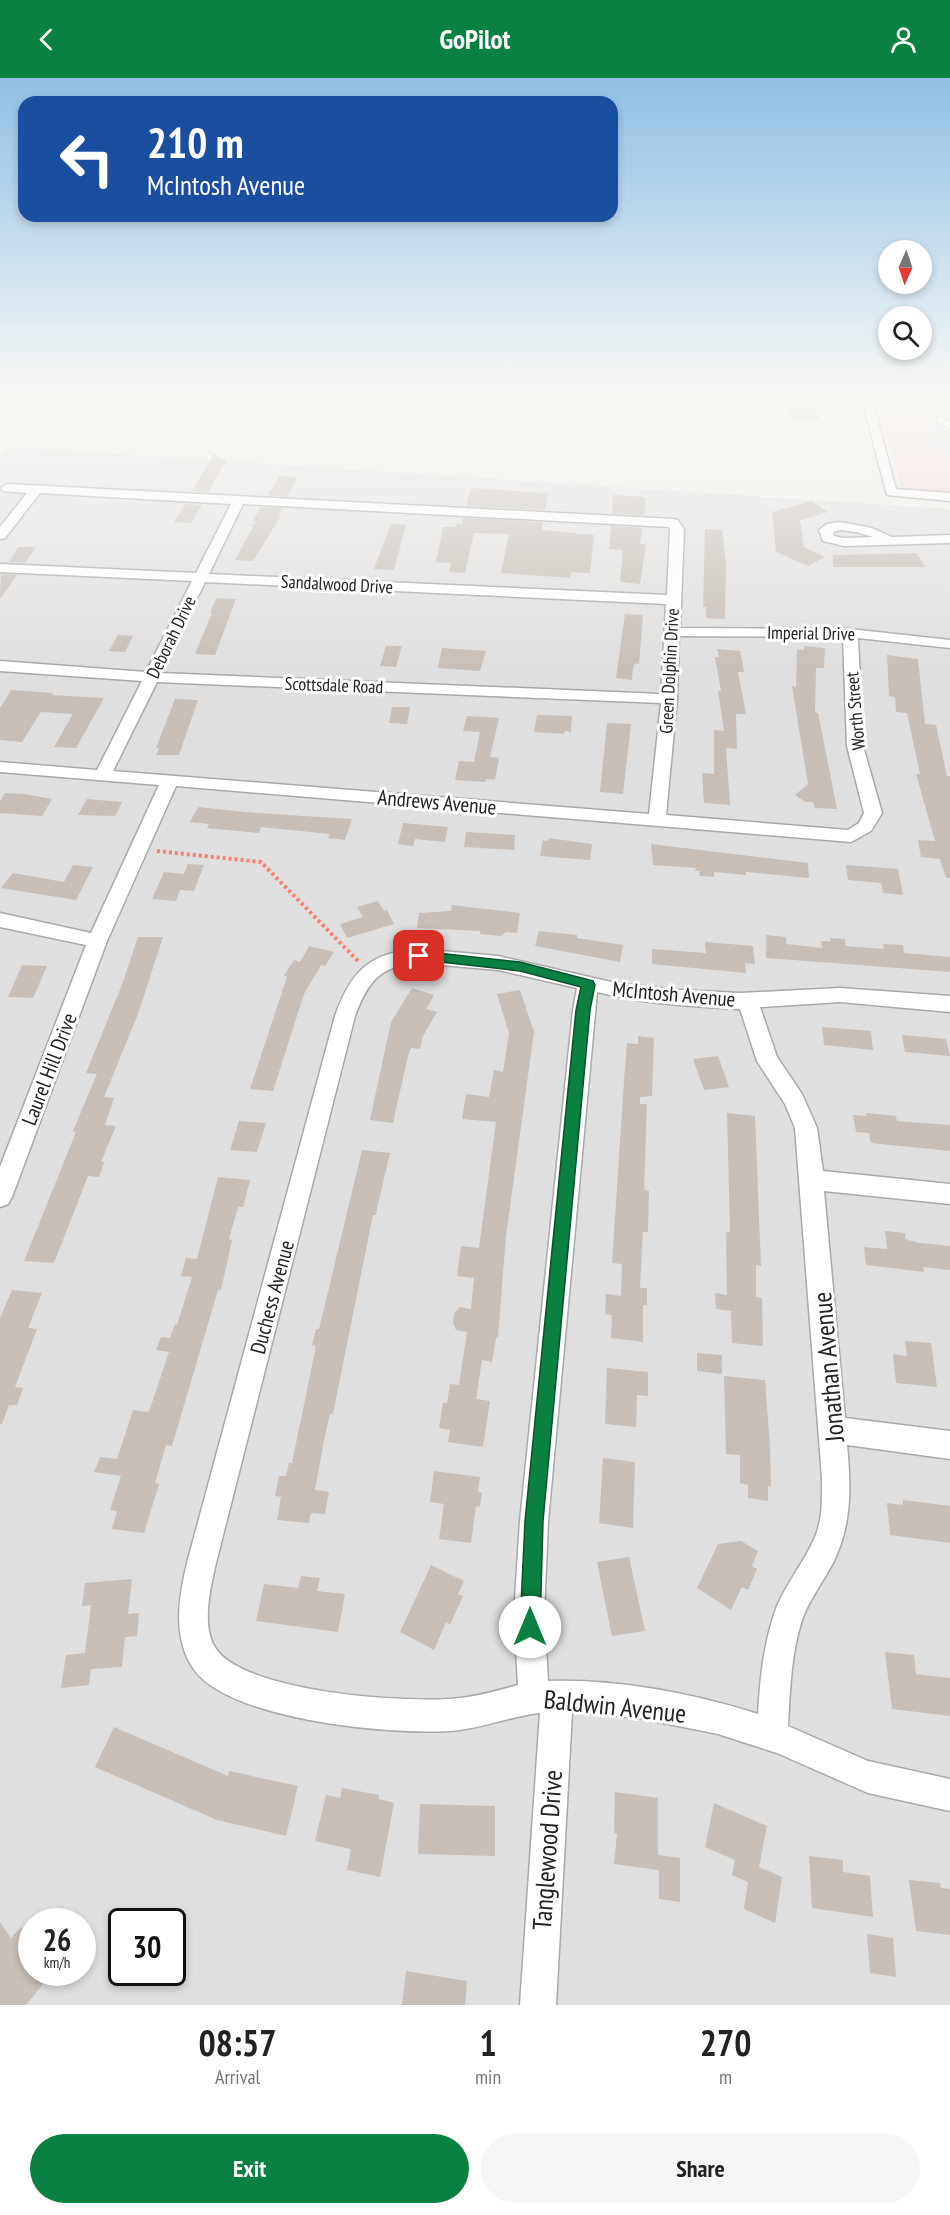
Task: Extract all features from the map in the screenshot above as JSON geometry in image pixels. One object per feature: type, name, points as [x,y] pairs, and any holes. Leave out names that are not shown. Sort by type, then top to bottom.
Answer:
[{"type":"street","points":[[889,486],[891,492],[950,496]]},
{"type":"street","points":[[7,488],[239,500]]},
{"type":"street","points":[[0,535],[37,489]]},
{"type":"street","name":"Green Dolphin Drive","points":[[239,500],[673,523],[677,527],[669,699],[657,820]]},
{"type":"street","name":"Deborah Drive","points":[[103,775],[239,500]]},
{"type":"street","points":[[890,541],[950,539]]},
{"type":"street","name":"Sandalwood Drive","points":[[0,568],[674,600]]},
{"type":"street","name":"Imperial Drive","points":[[672,632],[850,633],[950,644]]},
{"type":"street","name":"Worth Street","points":[[850,633],[855,746],[873,813],[870,823]]},
{"type":"street","name":"Scottsdale Road","points":[[0,666],[152,677],[669,699]]},
{"type":"street","name":"Andrews Avenue","points":[[0,767],[837,836],[851,836],[862,831],[870,823]]},
{"type":"street","name":"Laurel Hill Drive","points":[[0,1197],[97,941],[170,780]]},
{"type":"street","points":[[0,920],[97,941]]},
{"type":"street","name":"McIntosh Avenue","points":[[370,973],[383,962],[402,957],[431,956],[520,966],[588,985],[637,994],[702,1000],[747,1001],[840,995],[950,1005]]},
{"type":"street","name":"Duchess Avenue","points":[[194,1628],[195,1594],[211,1528],[345,1016],[353,994],[370,973]]},
{"type":"street","name":"Tanglewood Drive","points":[[538,2005],[546,1696],[529,1614],[534,1521],[583,1010],[588,985]]},
{"type":"street","name":"Jonathan Avenue","points":[[747,1001],[765,1053],[800,1112],[809,1144],[836,1478],[833,1524],[826,1546],[792,1608],[782,1638],[777,1666],[772,1735]]},
{"type":"street","points":[[813,1180],[950,1194]]},
{"type":"street","points":[[833,1430],[950,1445]]},
{"type":"street","name":"Baldwin Avenue","points":[[194,1628],[201,1653],[213,1670],[230,1681],[265,1693],[336,1708],[412,1716],[459,1714],[546,1696],[675,1710],[722,1719],[772,1735],[855,1773],[889,1783],[950,1795]]},
{"type":"path","points":[[138,850],[261,862],[370,973]]},
{"type":"shaded area","points":[[0,486],[599,486],[950,509],[950,2005],[0,2005]]},
{"type":"shaded area","points":[[901,486],[950,486],[950,494],[902,491]]},
{"type":"building","points":[[195,486],[212,486],[208,492],[192,491]]},
{"type":"building","points":[[274,486],[293,486],[288,497],[268,495]]},
{"type":"building","points":[[471,488],[548,493],[545,510],[466,506]]},
{"type":"building","points":[[613,495],[644,497],[646,499],[644,515],[612,514]]},
{"type":"building","points":[[811,501],[828,512],[800,520],[804,547],[825,557],[808,566],[776,552],[772,512]]},
{"type":"building","points":[[185,504],[202,505],[191,523],[174,522]]},
{"type":"building","points":[[261,507],[283,508],[279,516],[281,516],[253,561],[235,560],[256,521],[252,521]]},
{"type":"building","points":[[463,518],[543,522],[542,530],[594,535],[590,573],[571,572],[570,578],[501,573],[509,534],[474,533],[465,573],[449,572],[451,563],[436,562],[443,527],[456,527],[457,523],[462,524]]},
{"type":"building","points":[[391,524],[406,525],[394,570],[374,569]]},
{"type":"building","points":[[611,526],[642,528],[640,544],[646,544],[640,584],[620,582],[623,550],[609,549]]},
{"type":"building","points":[[705,529],[722,530],[726,563],[725,619],[706,618],[706,607],[703,607]]},
{"type":"building","points":[[18,547],[36,547],[25,563],[9,562]]},
{"type":"building","points":[[916,553],[926,567],[833,567],[833,555]]},
{"type":"building","points":[[1,574],[17,575],[1,598],[0,597]]},
{"type":"building","points":[[216,598],[236,599],[215,655],[195,654],[212,613],[210,613]]},
{"type":"building","points":[[625,614],[643,615],[639,664],[635,663],[632,680],[616,678]]},
{"type":"building","points":[[118,635],[133,636],[125,652],[109,651]]},
{"type":"building","points":[[386,646],[402,646],[396,667],[380,666]]},
{"type":"building","points":[[804,646],[825,648],[824,668],[816,668],[815,712],[818,713],[837,809],[815,808],[813,802],[805,802],[795,795],[808,784],[792,686],[796,687],[797,649],[804,650]]},
{"type":"building","points":[[442,648],[486,651],[480,671],[438,668]]},
{"type":"building","points":[[717,649],[740,651],[744,672],[738,672],[746,714],[736,714],[737,749],[726,748],[730,805],[704,803],[702,773],[714,774],[714,730],[724,731],[718,691],[721,691],[715,657],[719,657]]},
{"type":"building","points":[[887,655],[918,659],[925,724],[936,725],[947,776],[950,776],[950,878],[946,878],[940,859],[921,857],[918,840],[935,841],[916,774],[920,774],[907,713],[896,712],[895,697],[889,696]]},
{"type":"building","points":[[11,690],[104,698],[76,748],[54,747],[73,714],[41,712],[22,742],[0,740],[0,708]]},
{"type":"building","points":[[175,699],[198,700],[179,755],[156,755],[159,748],[156,748]]},
{"type":"building","points":[[392,707],[410,707],[407,724],[389,723]]},
{"type":"building","points":[[537,715],[572,716],[571,732],[565,731],[564,734],[534,732]]},
{"type":"building","points":[[467,716],[499,718],[490,757],[499,758],[495,780],[486,779],[485,782],[455,780],[459,761],[474,762],[480,732],[463,731]]},
{"type":"building","points":[[607,723],[631,724],[623,794],[600,792]]},
{"type":"building","points":[[5,793],[52,799],[42,816],[0,813],[0,801]]},
{"type":"building","points":[[87,799],[122,802],[115,816],[78,815]]},
{"type":"building","points":[[198,807],[352,819],[345,840],[328,838],[330,834],[261,827],[259,833],[207,828],[209,824],[190,822]]},
{"type":"building","points":[[403,823],[448,827],[445,842],[415,839],[413,846],[398,844]]},
{"type":"building","points":[[466,832],[515,835],[514,850],[464,847]]},
{"type":"building","points":[[549,838],[592,844],[590,860],[540,856],[543,840],[548,841]]},
{"type":"building","points":[[651,844],[808,863],[809,878],[746,872],[746,875],[714,872],[714,877],[699,876],[700,871],[695,871],[696,868],[653,865]]},
{"type":"building","points":[[188,864],[204,865],[194,891],[180,890],[176,901],[152,899],[164,872],[184,874]]},
{"type":"building","points":[[73,865],[93,867],[76,900],[1,888],[13,873],[64,882]]},
{"type":"building","points":[[846,865],[898,869],[903,895],[883,893],[881,883],[848,880]]},
{"type":"building","points":[[378,901],[384,911],[387,910],[394,924],[347,938],[340,924],[363,917],[357,907]]},
{"type":"building","points":[[452,905],[520,913],[517,933],[506,932],[501,936],[480,934],[480,931],[417,928],[419,913],[451,911]]},
{"type":"building","points":[[539,931],[577,935],[577,938],[623,945],[620,962],[535,946]]},
{"type":"building","points":[[766,935],[786,937],[786,944],[822,948],[821,941],[831,941],[830,938],[845,939],[846,946],[884,949],[883,944],[903,945],[904,953],[950,957],[950,972],[766,958]]},
{"type":"building","points":[[138,937],[163,937],[138,1014],[104,1097],[114,1098],[105,1125],[116,1126],[101,1162],[104,1162],[99,1177],[88,1176],[54,1263],[24,1261],[97,1074],[86,1073],[123,982]]},
{"type":"building","points":[[705,942],[753,946],[755,964],[745,963],[746,973],[652,964],[652,949],[706,953]]},
{"type":"building","points":[[309,946],[334,952],[325,966],[321,965],[304,994],[273,1091],[250,1089],[287,977],[284,976],[294,960],[300,962]]},
{"type":"building","points":[[22,965],[47,966],[33,998],[8,997]]},
{"type":"building","points":[[412,988],[434,995],[426,1009],[437,1012],[423,1036],[420,1049],[411,1048],[393,1123],[370,1120],[391,1022]]},
{"type":"building","points":[[520,990],[534,1032],[506,1236],[498,1337],[492,1362],[482,1360],[476,1399],[490,1401],[483,1447],[448,1442],[450,1430],[439,1428],[443,1403],[447,1403],[450,1384],[459,1385],[467,1332],[456,1330],[453,1323],[454,1313],[460,1307],[471,1309],[474,1278],[457,1276],[461,1246],[479,1248],[496,1122],[462,1119],[466,1094],[489,1097],[494,1070],[503,1072],[509,1033],[497,994]]},
{"type":"building","points":[[822,1027],[871,1031],[873,1050],[824,1045]]},
{"type":"building","points":[[902,1035],[946,1039],[950,1056],[905,1052]]},
{"type":"building","points":[[638,1036],[654,1038],[652,1096],[640,1097],[640,1104],[647,1104],[644,1190],[649,1191],[648,1232],[643,1232],[640,1288],[647,1288],[647,1305],[643,1305],[643,1342],[611,1338],[612,1315],[605,1314],[606,1294],[621,1296],[622,1264],[612,1263],[627,1043],[638,1044]]},
{"type":"building","points":[[718,1056],[729,1087],[704,1090],[693,1059]]},
{"type":"building","points":[[727,1113],[755,1116],[761,1266],[756,1265],[756,1297],[762,1298],[763,1346],[732,1343],[731,1311],[716,1309],[715,1293],[727,1295],[726,1232],[730,1232]]},
{"type":"building","points":[[866,1113],[896,1116],[897,1121],[950,1125],[950,1151],[871,1143],[869,1133],[856,1132],[853,1115],[867,1116]]},
{"type":"building","points":[[239,1121],[266,1123],[257,1152],[230,1150]]},
{"type":"building","points":[[362,1150],[390,1153],[376,1215],[373,1215],[333,1414],[330,1414],[324,1440],[315,1490],[329,1492],[325,1514],[311,1513],[309,1523],[277,1520],[281,1497],[275,1496],[279,1476],[286,1476],[289,1463],[292,1463],[316,1346],[312,1345],[316,1329],[319,1329]]},
{"type":"building","points":[[218,1177],[250,1180],[243,1207],[238,1207],[229,1239],[232,1240],[221,1290],[218,1290],[172,1446],[166,1445],[155,1483],[159,1484],[144,1533],[112,1529],[117,1511],[110,1510],[121,1476],[94,1472],[100,1457],[117,1459],[133,1410],[149,1412],[169,1352],[156,1350],[161,1337],[170,1338],[175,1324],[177,1325],[192,1277],[181,1276],[186,1258],[197,1259]]},
{"type":"building","points":[[885,1231],[905,1233],[905,1239],[920,1243],[950,1246],[950,1270],[923,1267],[924,1272],[866,1265],[864,1247],[887,1249]]},
{"type":"building","points":[[12,1290],[42,1293],[28,1328],[37,1329],[15,1387],[23,1388],[17,1405],[9,1405],[2,1424],[0,1424],[0,1318]]},
{"type":"building","points":[[905,1341],[931,1343],[937,1387],[896,1383],[893,1354],[907,1356]]},
{"type":"building","points":[[697,1353],[722,1355],[722,1374],[697,1371]]},
{"type":"building","points":[[607,1368],[648,1372],[648,1396],[637,1395],[636,1427],[605,1424]]},
{"type":"building","points":[[724,1376],[765,1380],[770,1445],[771,1487],[768,1486],[768,1501],[748,1498],[748,1485],[740,1483],[740,1455],[726,1454]]},
{"type":"building","points":[[603,1458],[635,1462],[633,1528],[599,1523]]},
{"type":"building","points":[[434,1471],[480,1477],[478,1492],[482,1493],[480,1507],[476,1506],[471,1543],[439,1539],[444,1504],[430,1502]]},
{"type":"building","points":[[903,1500],[950,1506],[950,1543],[890,1535],[887,1503],[903,1505]]},
{"type":"building","points":[[741,1541],[758,1551],[752,1566],[757,1569],[748,1590],[742,1587],[731,1610],[697,1588],[718,1544]]},
{"type":"building","points":[[629,1557],[645,1631],[612,1636],[597,1562]]},
{"type":"building","points":[[431,1565],[464,1581],[458,1594],[463,1596],[450,1625],[446,1622],[434,1650],[400,1632]]},
{"type":"building","points":[[301,1576],[320,1578],[317,1591],[345,1594],[338,1632],[256,1621],[264,1584],[298,1588]]},
{"type":"building","points":[[132,1579],[128,1614],[139,1613],[137,1636],[125,1637],[122,1667],[91,1669],[89,1685],[61,1688],[66,1655],[85,1653],[91,1605],[82,1606],[85,1583]]},
{"type":"building","points":[[885,1652],[914,1655],[916,1674],[950,1678],[950,1716],[892,1709]]},
{"type":"building","points":[[114,1727],[228,1776],[229,1771],[298,1786],[286,1836],[217,1820],[95,1767]]},
{"type":"building","points":[[342,1788],[379,1795],[379,1799],[394,1803],[380,1877],[347,1870],[351,1849],[315,1841],[326,1795],[340,1798]]},
{"type":"building","points":[[615,1792],[658,1798],[658,1855],[680,1858],[680,1902],[659,1899],[659,1870],[614,1864],[617,1834],[614,1833]]},
{"type":"building","points":[[714,1803],[767,1826],[759,1867],[782,1877],[775,1923],[744,1909],[748,1882],[732,1875],[735,1860],[705,1847]]},
{"type":"building","points":[[420,1804],[495,1806],[495,1856],[418,1854]]},
{"type":"building","points":[[809,1856],[843,1860],[843,1872],[870,1876],[873,1917],[812,1908]]},
{"type":"building","points":[[909,1880],[940,1883],[941,1888],[950,1889],[950,1935],[916,1931]]},
{"type":"building","points":[[0,1922],[11,1938],[18,1930],[18,1986],[42,1986],[26,2005],[0,2005]]},
{"type":"building","points":[[867,1934],[893,1938],[896,1977],[870,1973]]},
{"type":"building","points":[[406,1971],[467,1981],[465,2005],[402,2005]]},
{"type":"route","points":[[419,956],[520,966],[588,985],[583,1010],[534,1521],[530,1627]]}]
